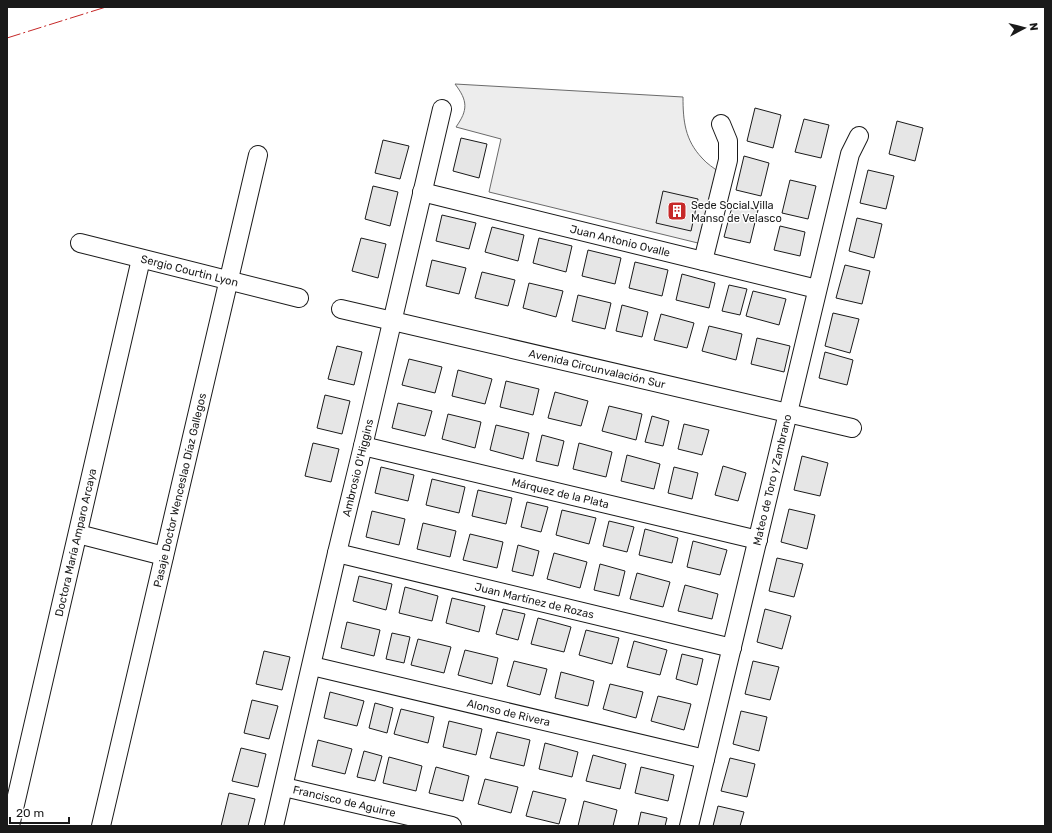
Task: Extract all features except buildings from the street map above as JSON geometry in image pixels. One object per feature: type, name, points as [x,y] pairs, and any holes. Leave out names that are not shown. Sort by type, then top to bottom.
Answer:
[{"type":"street","name":"Ambrosio O'Higgins","points":[[274,826],[442,109]]},
{"type":"street","points":[[703,261],[728,160],[728,141],[721,124]]},
{"type":"street","name":"Mateo de Toro y Zambrano","points":[[689,826],[850,154],[859,136]]},
{"type":"street","name":"Pasaje Doctor Wenceslao Díaz Gallegos","points":[[101,826],[258,154]]},
{"type":"street","name":"Juan Antonio Ovalle","points":[[422,192],[818,289]]},
{"type":"street","name":"Sergio Courtin Lyon","points":[[80,243],[299,298]]},
{"type":"street","name":"Doctora María Amparo Arcaya","points":[[10,826],[142,259]]},
{"type":"street","name":"Avenida Circunvalación Sur","points":[[341,309],[852,428]]},
{"type":"street","name":"Márquez de la Plata","points":[[363,446],[758,540]]},
{"type":"street","points":[[78,534],[164,556]]},
{"type":"street","name":"Juan Martínez de Rozas","points":[[337,553],[732,648]]},
{"type":"street","name":"Alonso de Rivera","points":[[312,666],[705,759]]},
{"type":"street","name":"Francisco de Aguirre","points":[[284,787],[452,826]]},
{"type":"shaded area","points":[[455,84],[683,97],[686,130],[692,144],[704,160],[719,172],[702,244],[489,192],[501,139],[456,127],[463,116],[465,106],[462,96]]},
{"type":"power","points":[[7,38],[106,7]]},
{"type":"place","name":"Sede Social Villa Manso de Velasco","points":[[677,211]]}]
